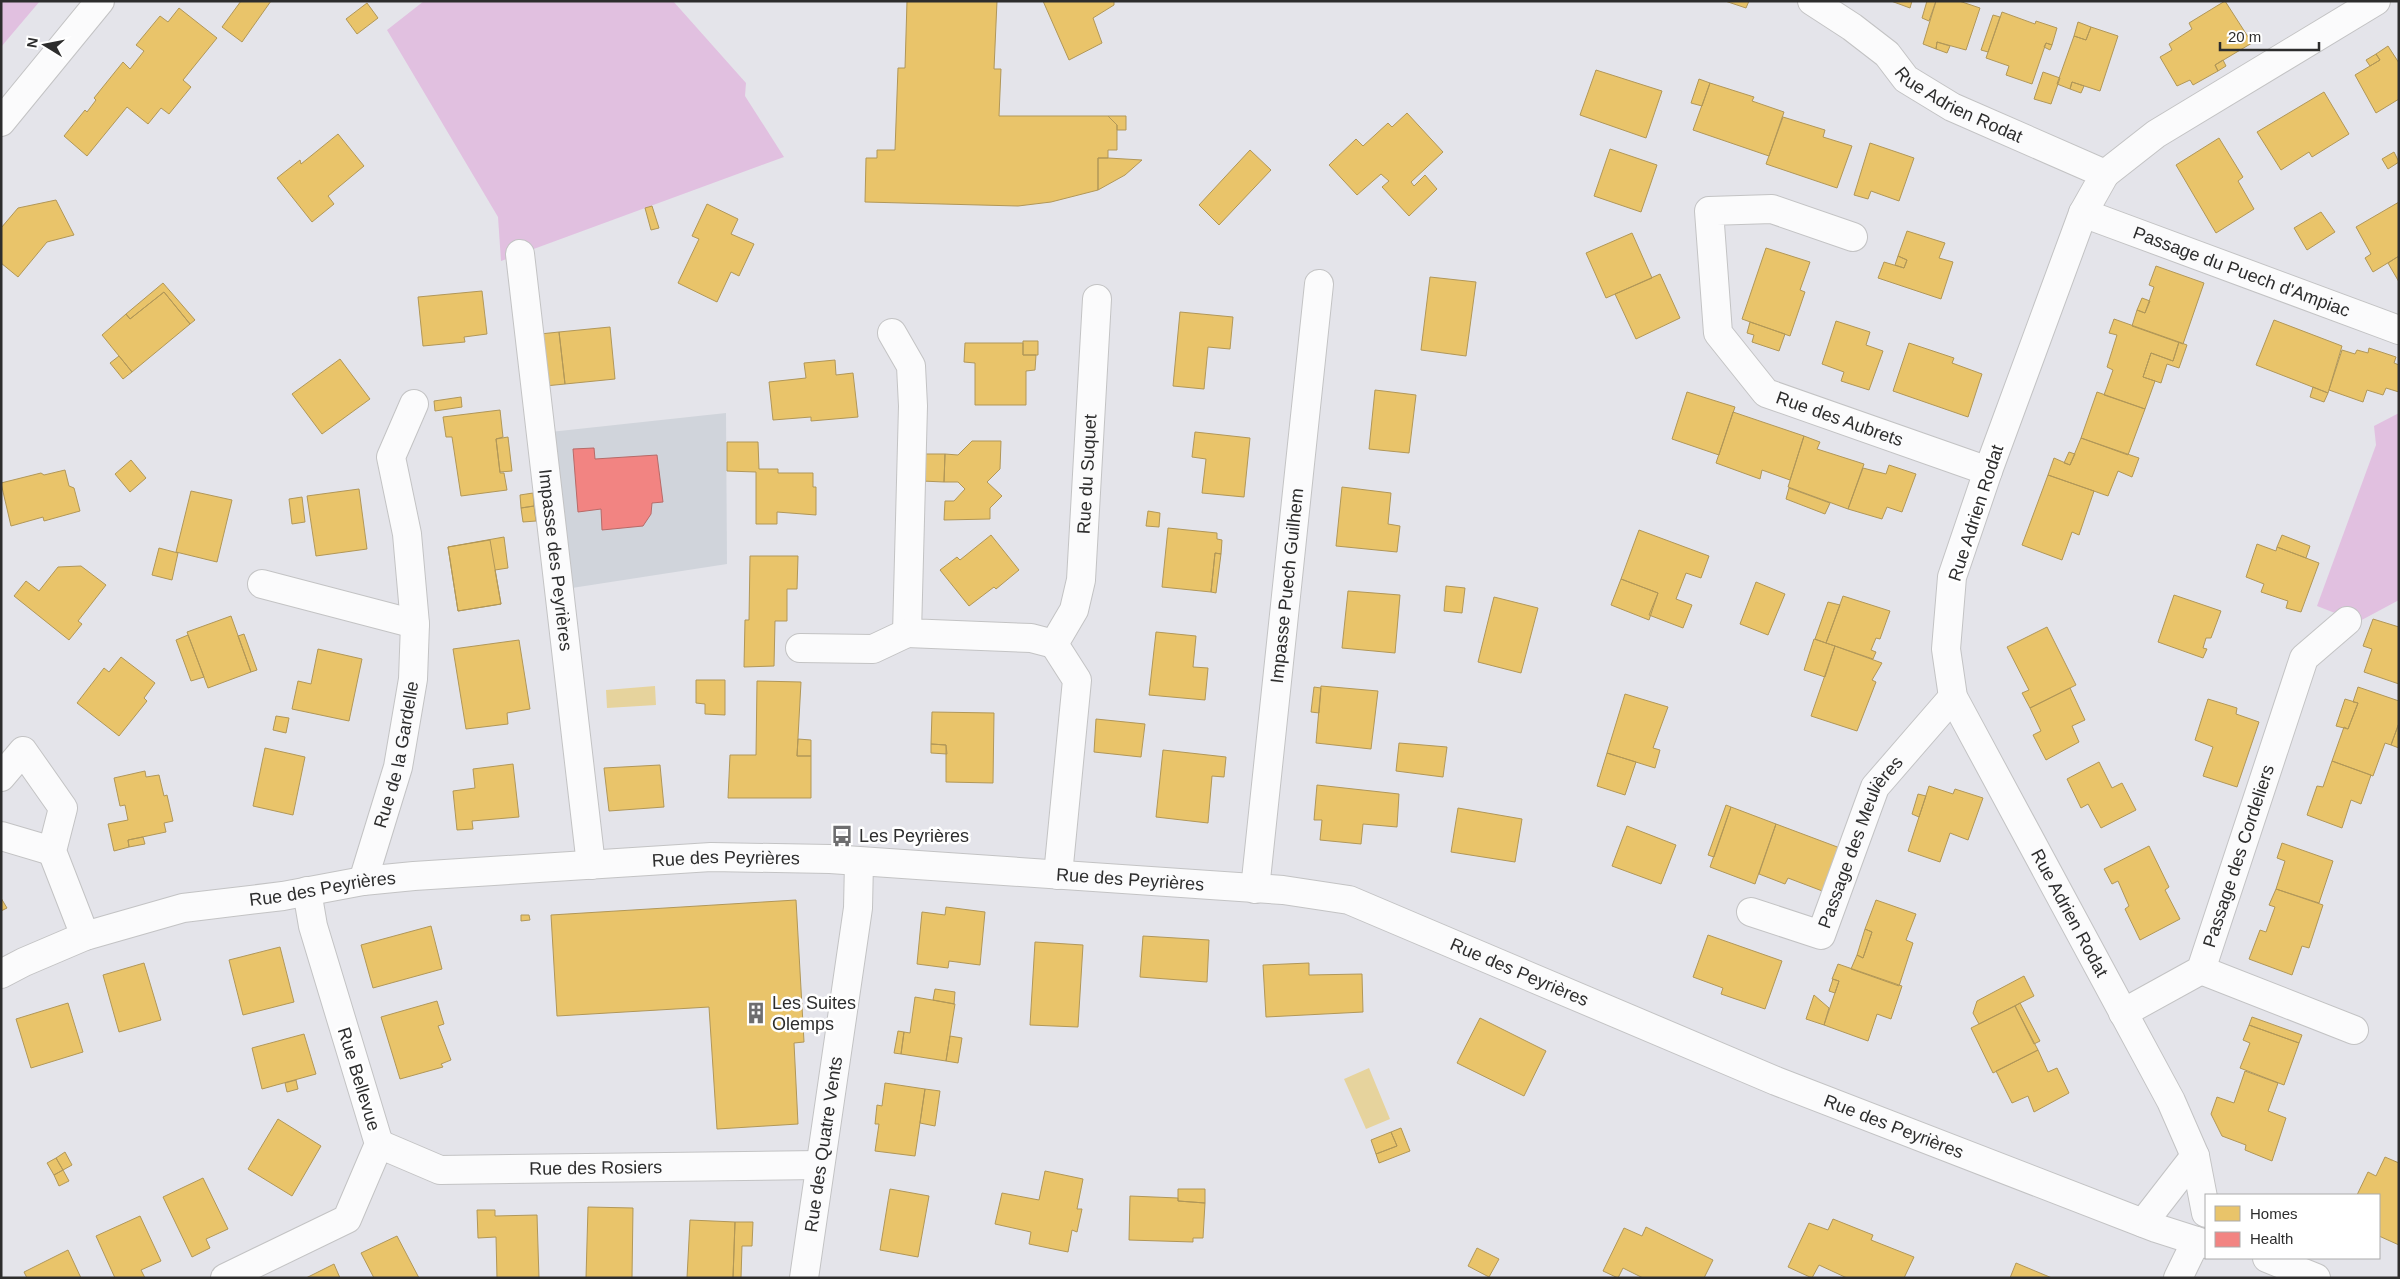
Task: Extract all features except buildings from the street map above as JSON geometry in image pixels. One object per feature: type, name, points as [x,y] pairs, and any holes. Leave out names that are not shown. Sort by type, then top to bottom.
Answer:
[{"type":"street","points":[[1,122],[100,1]]},
{"type":"street","name":"Rue Adrien Rodat","points":[[1812,1],[1852,27],[1887,54],[1906,78],[1952,107],[2105,174],[2083,213],[1988,471],[1952,577],[1946,649],[1953,697],[2171,1101],[2195,1156],[2205,1208]]},
{"type":"street","points":[[2105,174],[2156,134],[2371,2]]},
{"type":"street","name":"Rue des Aubrets","points":[[1853,237],[1772,209],[1709,211],[1718,333],[1766,393],[1988,471]]},
{"type":"street","name":"Passage du Puech d'Ampiac","points":[[2083,213],[2399,330]]},
{"type":"street","name":"Impasse des Peyrières","points":[[520,254],[591,866]]},
{"type":"street","name":"Impasse Puech Guilhem","points":[[1256,889],[1319,284]]},
{"type":"street","name":"Rue du Suquet","points":[[1054,644],[1074,610],[1081,580],[1097,298]]},
{"type":"street","points":[[892,333],[911,366],[913,406],[910,454],[906,633]]},
{"type":"street","name":"Rue de la Gardelle","points":[[363,881],[398,767],[413,679],[415,624],[407,534],[391,457],[414,404]]},
{"type":"street","points":[[262,584],[415,624]]},
{"type":"street","name":"Passage des Cordeliers","points":[[2123,1013],[2201,970],[2304,658],[2347,621]]},
{"type":"street","points":[[800,648],[873,649],[906,633],[1031,638],[1054,644],[1077,680],[1058,875]]},
{"type":"street","name":"Passage des Meulières","points":[[1751,912],[1821,935],[1875,787],[1953,697]]},
{"type":"street","points":[[1,777],[23,751],[62,808],[52,851],[85,936]]},
{"type":"street","points":[[1,836],[52,851]]},
{"type":"street","name":"Rue des Peyrières","points":[[1,974],[85,936],[183,908],[307,891],[363,881],[414,876],[711,858],[830,859],[1283,890],[1349,900],[1776,1080],[2143,1223],[2201,1242]]},
{"type":"street","name":"Rue des Quatre Vents","points":[[804,1278],[858,908],[860,862]]},
{"type":"street","name":"Rue Bellevue","points":[[225,1278],[347,1219],[379,1144],[313,926],[307,891]]},
{"type":"street","points":[[2201,970],[2354,1030]]},
{"type":"street","name":"Rue des Rosiers","points":[[379,1144],[440,1170],[819,1165]]},
{"type":"street","points":[[2143,1223],[2195,1156]]},
{"type":"street","points":[[2178,1278],[2201,1242]]},
{"type":"street","points":[[2269,1259],[2316,1278]]},
{"type":"shaded area","points":[[1,1],[40,1],[1,47]]},
{"type":"shaded area","points":[[424,1],[673,1],[746,83],[745,96],[784,157],[501,261],[498,217],[387,30]]},
{"type":"shaded area","points":[[726,413],[727,564],[559,590],[541,433]]},
{"type":"shaded area","points":[[2399,413],[2399,600],[2358,622],[2317,606],[2376,445],[2374,426]]},
{"type":"shaded area","points":[[655,686],[656,705],[607,708],[606,690]]},
{"type":"shaded area","points":[[1369,1068],[1390,1119],[1366,1129],[1344,1079]]},
{"type":"place","name":"Les Peyrières","points":[[842,836]]},
{"type":"place","name":"Les Suites Olemps","points":[[756,1013]]}]
